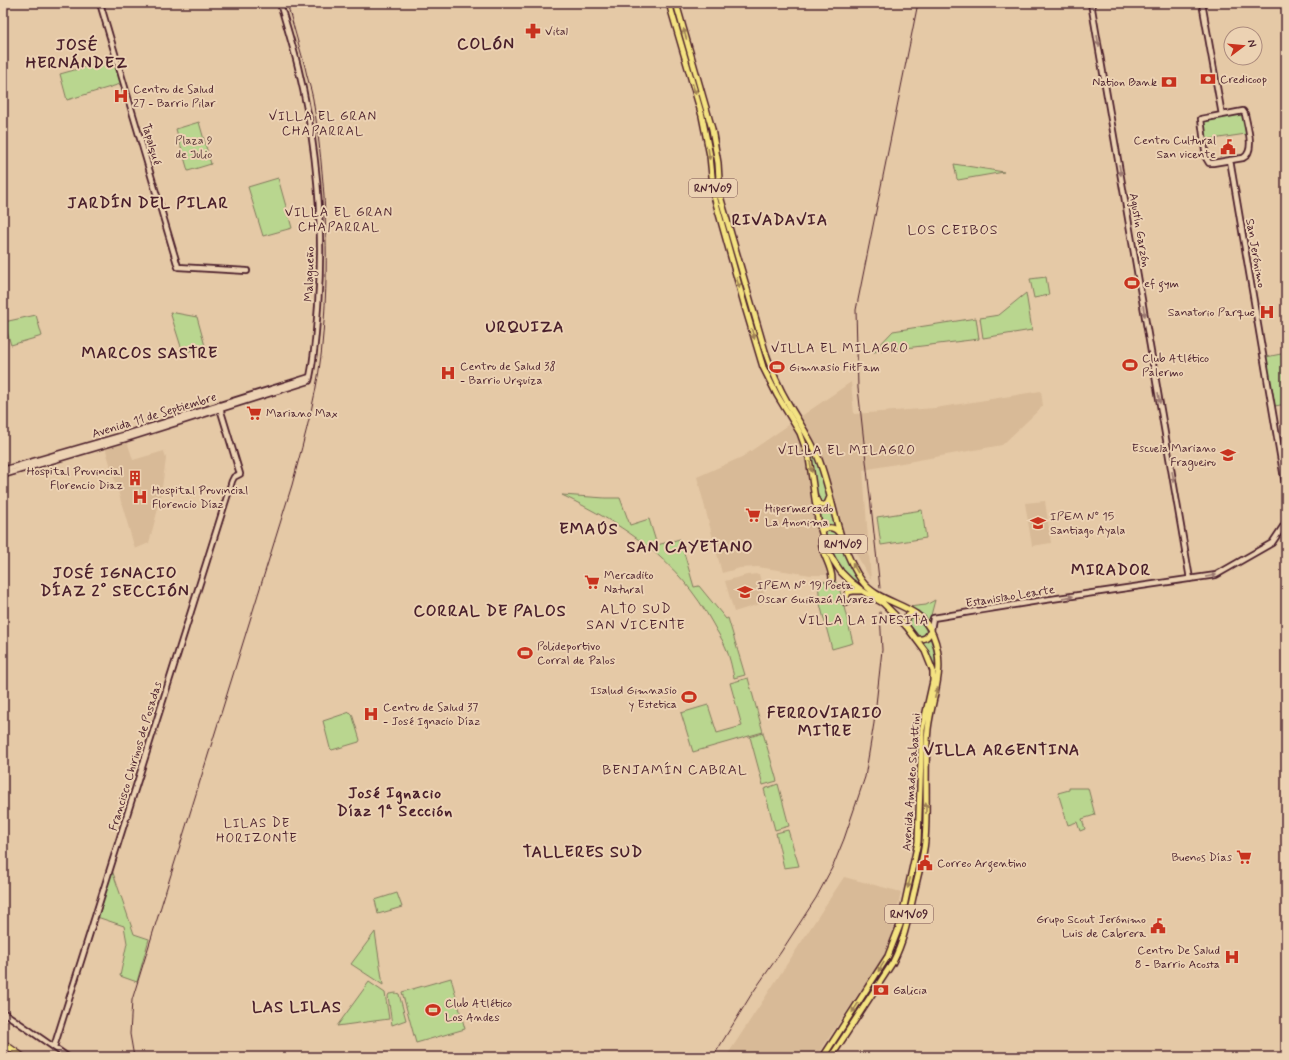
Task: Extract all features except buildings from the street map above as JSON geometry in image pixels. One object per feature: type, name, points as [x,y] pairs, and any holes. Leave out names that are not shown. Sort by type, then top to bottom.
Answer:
[{"type":"highway","points":[[3,1043],[23,1057]]},
{"type":"main road","name":"Tapalqué","points":[[100,3],[178,267],[247,272]]},
{"type":"main road","name":"Malagueño","points":[[280,3],[302,83],[316,170],[319,205],[319,296],[316,332],[309,379]]},
{"type":"main road","name":"Avenida Amadeo Sabattini","points":[[669,3],[702,116],[709,151],[714,196],[763,366],[794,417],[811,440],[850,561],[860,578],[870,589],[917,614],[924,620],[931,630],[937,649],[939,672],[938,687],[928,730],[925,846],[906,928],[899,949],[887,972],[832,1057]]},
{"type":"main road","name":"Avenida Amadeo Sabattini","points":[[676,3],[712,129],[718,163],[720,196],[765,351],[787,406]]},
{"type":"main road","name":"Agustín Garzón","points":[[1091,3],[1190,579]]},
{"type":"main road","points":[[1202,3],[1222,115]]},
{"type":"main road","points":[[1244,112],[1250,151],[1245,158],[1210,164],[1207,161],[1200,120],[1202,118],[1222,115],[1244,112]]},
{"type":"main road","name":"San Jerónimo","points":[[1230,160],[1286,490]]},
{"type":"main road","name":"Avenida 11 de Septiembre","points":[[3,475],[125,439],[309,379]]},
{"type":"main road","name":"Avenida 11 de Septiembre","points":[[3,470],[220,407]]},
{"type":"main road","name":"Francisco Chirinos de Posadas","points":[[54,1047],[232,481],[234,477],[240,474],[220,407]]},
{"type":"main road","name":"Avenida Amadeo Sabattini","points":[[794,417],[809,458],[821,533],[833,560],[841,572],[864,592],[887,606],[907,627],[927,656],[931,665],[933,676],[922,730],[919,837],[900,925],[888,956],[823,1057]]},
{"type":"main road","points":[[814,494],[817,502],[823,506],[829,501],[829,492]]},
{"type":"main road","name":"Estanislao Learte","points":[[931,630],[933,618],[1216,575],[1243,561],[1272,543],[1286,522]]},
{"type":"main road","points":[[832,579],[822,548],[821,533],[828,528],[834,528],[841,535]]},
{"type":"main road","points":[[846,603],[848,592],[857,590],[864,592]]},
{"type":"main road","points":[[907,627],[907,616],[917,614]]},
{"type":"main road","points":[[916,639],[925,639],[931,630]]},
{"type":"main road","points":[[3,1012],[68,1057]]},
{"type":"shaded area","points":[[851,382],[854,414],[935,408],[1041,391],[1043,406],[1002,445],[863,470],[871,580],[842,529],[818,539],[829,575],[811,575],[758,567],[740,568],[722,573],[697,477],[742,457]]},
{"type":"shaded area","name":"Hospital Provincial Florencio Díaz","points":[[127,441],[133,460],[164,451],[166,459],[160,501],[149,543],[135,549],[105,447]]},
{"type":"shaded area","name":"IPEM Nº 15 Santiago Ayala","points":[[1045,501],[1051,543],[1032,546],[1025,503]]},
{"type":"shaded area","name":"IPEM Nº 19 Poeta Oscar Guiñazú Alvarez","points":[[759,574],[766,602],[734,612],[725,581],[747,575]]},
{"type":"shaded area","points":[[844,877],[901,892],[889,948],[816,1057],[726,1057]]},
{"type":"green space","points":[[117,58],[124,83],[67,100],[60,74]]},
{"type":"green space","points":[[1243,113],[1246,134],[1206,140],[1202,119]]},
{"type":"green space","name":"Plaza 9 de Julio","points":[[199,122],[211,164],[188,171],[176,129]]},
{"type":"green space","points":[[954,164],[1004,172],[958,180]]},
{"type":"green space","points":[[278,178],[292,228],[263,236],[248,187]]},
{"type":"green space","points":[[1046,277],[1049,295],[1034,298],[1030,279]]},
{"type":"green space","points":[[1026,293],[1032,330],[983,338],[980,318],[999,315]]},
{"type":"green space","points":[[170,312],[197,317],[205,346],[183,353]]},
{"type":"green space","points":[[36,315],[42,336],[11,345],[4,322]]},
{"type":"green space","points":[[976,318],[979,339],[873,352],[893,331]]},
{"type":"green space","points":[[1286,353],[1286,404],[1275,406],[1266,357]]},
{"type":"green space","points":[[796,422],[806,438],[822,472],[828,493],[828,501],[823,504],[820,501],[816,491],[813,467],[809,452]]},
{"type":"green space","points":[[562,495],[620,498],[630,525],[649,519],[657,545],[680,539],[694,587],[699,586],[726,619],[728,618],[745,675],[734,678],[726,648],[713,624],[699,601],[684,581],[667,563],[648,547],[608,519]]},
{"type":"green space","points":[[831,504],[836,527],[823,529],[819,506],[828,506]]},
{"type":"green space","points":[[922,510],[926,538],[881,545],[877,517]]},
{"type":"green space","points":[[828,530],[834,531],[850,565],[867,591],[852,580],[840,567],[831,552],[825,535]]},
{"type":"green space","points":[[834,581],[839,587],[853,643],[832,649],[820,604],[818,582]]},
{"type":"green space","points":[[935,600],[929,623],[921,614],[908,607],[926,605]]},
{"type":"green space","points":[[913,616],[924,626],[927,634],[925,636],[919,636],[909,624],[908,618]]},
{"type":"green space","points":[[930,637],[935,655],[935,683],[925,648],[921,641],[926,641]]},
{"type":"green space","points":[[748,678],[763,732],[693,752],[681,713],[708,705],[717,733],[742,726],[730,683]]},
{"type":"green space","points":[[350,712],[352,714],[360,740],[359,742],[332,750],[330,748],[323,721]]},
{"type":"green space","points":[[763,733],[777,781],[763,785],[750,737]]},
{"type":"green space","points":[[778,784],[789,826],[775,830],[764,789]]},
{"type":"green space","points":[[1069,788],[1088,788],[1095,815],[1082,819],[1085,829],[1080,831],[1077,822],[1068,825],[1058,793],[1069,790]]},
{"type":"green space","points":[[788,830],[799,866],[784,868],[776,833]]},
{"type":"green space","points":[[112,870],[134,934],[149,939],[137,982],[120,976],[127,943],[124,926],[97,917]]},
{"type":"green space","points":[[397,893],[402,907],[378,914],[375,900]]},
{"type":"green space","points":[[375,932],[383,985],[351,964]]},
{"type":"green space","name":"Club Atlético Los Andes","points":[[451,978],[465,1029],[416,1043],[402,992]]},
{"type":"green space","points":[[369,982],[385,993],[389,1019],[337,1026]]},
{"type":"green space","points":[[389,994],[399,994],[406,1020],[392,1025],[388,996]]},
{"type":"railway","points":[[134,1057],[130,1034],[132,1000],[292,485],[319,372],[323,334],[326,275],[325,216],[321,158],[313,99],[287,3]]},
{"type":"railway","points":[[880,588],[858,388],[856,310],[918,3]]},
{"type":"railway","points":[[713,1057],[751,995],[816,898],[833,866],[844,839],[865,777],[874,723],[882,650],[880,612]]},
{"type":"place","name":"Vital","points":[[533,31]]},
{"type":"place","name":"Credicoop","points":[[1208,79]]},
{"type":"place","name":"Nation Bank","points":[[1169,82]]},
{"type":"place","name":"Centro de Salud 27 - Barrio Pilar","points":[[121,96]]},
{"type":"place","name":"Centro Cultural San vicente","points":[[1228,147]]},
{"type":"place","name":"ef gym","points":[[1132,283]]},
{"type":"place","name":"Sanatorio Parque","points":[[1267,312]]},
{"type":"place","name":"Club Atlético Palermo","points":[[1130,365]]},
{"type":"place","name":"Gimnasio FitFam","points":[[777,367]]},
{"type":"place","name":"Centro de Salud 38 - Barrio Urquiza","points":[[448,373]]},
{"type":"place","name":"Mariano Max","points":[[254,413]]},
{"type":"place","name":"Escuela Mariano Fragueiro","points":[[1228,455]]},
{"type":"place","name":"Hospital Provincial Florencio Diaz","points":[[135,478]]},
{"type":"place","name":"Hospital Provincial Florencio Díaz","points":[[140,497]]},
{"type":"place","name":"Hipermercado La Anonima","points":[[753,515]]},
{"type":"place","name":"IPEM Nº 15 Santiago Ayala","points":[[1038,523]]},
{"type":"place","name":"Mercadito Natural","points":[[592,582]]},
{"type":"place","name":"IPEM Nº 19 Poeta Oscar Guiñazú Alvarez","points":[[745,592]]},
{"type":"place","name":"Polideportivo Corral de Palos","points":[[525,653]]},
{"type":"place","name":"Isalud Gimnasio y Estetica","points":[[689,697]]},
{"type":"place","name":"Centro de Salud 37 - José Ignacio Díaz","points":[[371,714]]},
{"type":"place","name":"Buenos Días","points":[[1244,857]]},
{"type":"place","name":"Correo Argentino","points":[[925,863]]},
{"type":"place","name":"Grupo Scout Jerónimo Luis de Cabrera","points":[[1158,926]]},
{"type":"place","name":"Centro De Salud 8 - Barrio Acosta","points":[[1232,957]]},
{"type":"place","name":"Galicia","points":[[881,990]]},
{"type":"place","name":"Club Atlético Los Andes","points":[[433,1010]]},
{"type":"district","name":"COLÓN","points":[[486,43]]},
{"type":"district","name":"JOSÉ HERNÁNDEZ","points":[[77,53]]},
{"type":"district","name":"VILLA EL GRAN CHAPARRAL","points":[[323,122]]},
{"type":"district","name":"JARDÍN DEL PILAR","points":[[148,202]]},
{"type":"district","name":"VILLA EL GRAN CHAPARRAL","points":[[339,218]]},
{"type":"district","name":"RIVADAVIA","points":[[780,219]]},
{"type":"district","name":"LOS CEIBOS","points":[[953,229]]},
{"type":"district","name":"URQUIZA","points":[[525,326]]},
{"type":"district","name":"VILLA EL MILAGRO","points":[[840,347]]},
{"type":"district","name":"MARCOS SASTRE","points":[[150,352]]},
{"type":"district","name":"VILLA EL MILAGRO","points":[[847,449]]},
{"type":"district","name":"EMAÚS","points":[[589,528]]},
{"type":"district","name":"SAN CAYETANO","points":[[690,546]]},
{"type":"district","name":"MIRADOR","points":[[1111,569]]},
{"type":"district","name":"JOSÉ IGNACIO DÍAZ 2° SECCIÓN","points":[[115,581]]},
{"type":"district","name":"CORRAL DE PALOS","points":[[490,610]]},
{"type":"district","name":"ALTO SUD SAN VICENTE","points":[[636,616]]},
{"type":"district","name":"VILLA LA INESITA","points":[[864,619]]},
{"type":"district","name":"FERROVIARIO MITRE","points":[[825,721]]},
{"type":"district","name":"VILLA ARGENTINA","points":[[1002,749]]},
{"type":"district","name":"BENJAMÍN CABRAL","points":[[675,769]]},
{"type":"district","name":"José Ignacio Díaz 1ª Sección","points":[[395,801]]},
{"type":"district","name":"LILAS DE HORIZONTE","points":[[257,830]]},
{"type":"district","name":"TALLERES SUD","points":[[583,851]]},
{"type":"district","name":"LAS LILAS","points":[[297,1006]]}]
